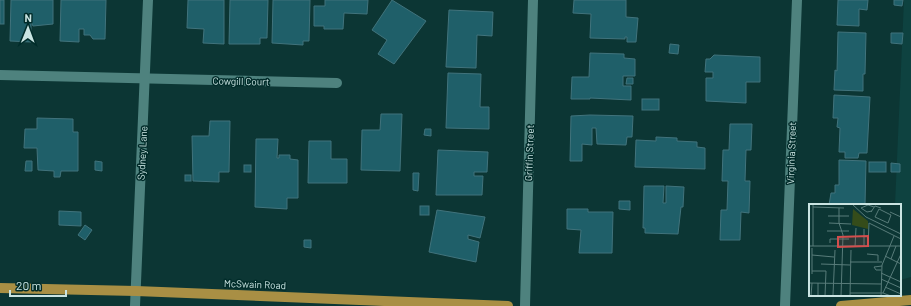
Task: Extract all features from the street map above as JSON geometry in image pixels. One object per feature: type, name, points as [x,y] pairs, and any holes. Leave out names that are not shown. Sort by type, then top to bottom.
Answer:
[{"type":"main road","name":"McSwain Road","points":[[0,288],[136,291],[508,306]]},
{"type":"main road","points":[[841,306],[911,300]]},
{"type":"street","name":"Sydney Lane","points":[[135,306],[146,79],[148,0]]},
{"type":"street","name":"Griffin Street","points":[[525,306],[533,0]]},
{"type":"street","name":"Virginia Street","points":[[785,306],[797,0]]},
{"type":"street","name":"Cowgill Court","points":[[0,75],[337,83]]},
{"type":"shaded area","points":[[904,0],[911,0],[911,277],[901,280],[901,204],[895,204]]},
{"type":"building","points":[[0,0],[4,0],[4,24],[0,24]]},
{"type":"building","points":[[11,0],[53,0],[53,24],[33,26],[31,22],[31,42],[10,41]]},
{"type":"building","points":[[61,0],[106,0],[105,39],[93,39],[90,35],[84,35],[84,29],[79,29],[79,42],[60,41]]},
{"type":"building","points":[[188,0],[224,0],[224,44],[203,43],[204,29],[187,28]]},
{"type":"building","points":[[230,0],[268,0],[267,38],[260,38],[260,44],[229,44]]},
{"type":"building","points":[[273,0],[310,0],[309,41],[303,41],[303,45],[272,43]]},
{"type":"building","points":[[325,0],[368,0],[367,14],[344,13],[343,29],[324,29],[324,26],[314,26],[314,6],[325,6]]},
{"type":"building","points":[[392,0],[426,21],[394,64],[378,54],[387,40],[372,30]]},
{"type":"building","points":[[574,0],[626,0],[626,17],[638,18],[636,42],[627,42],[627,37],[625,37],[625,39],[590,38],[591,14],[573,13]]},
{"type":"building","points":[[838,0],[868,0],[867,10],[859,9],[859,26],[837,25]]},
{"type":"building","points":[[894,0],[903,0],[902,6],[894,5]]},
{"type":"building","points":[[449,10],[493,12],[492,36],[477,35],[476,68],[446,67]]},
{"type":"building","points":[[838,32],[866,33],[863,91],[834,90],[835,70],[837,71]]},
{"type":"building","points":[[891,33],[903,33],[902,44],[891,43]]},
{"type":"building","points":[[670,44],[679,45],[678,54],[669,53]]},
{"type":"building","points":[[590,53],[624,54],[624,58],[635,59],[635,76],[623,76],[623,86],[631,86],[631,100],[590,98],[571,99],[572,77],[589,77]]},
{"type":"building","points":[[714,55],[760,57],[760,82],[746,82],[746,103],[706,101],[706,78],[713,78],[713,72],[705,72],[706,59],[710,59]]},
{"type":"building","points":[[448,73],[481,74],[480,107],[489,107],[489,129],[446,128]]},
{"type":"building","points":[[627,78],[633,78],[633,84],[626,84]]},
{"type":"building","points":[[834,95],[870,97],[867,153],[859,153],[858,158],[845,158],[845,152],[839,152],[840,128],[837,127],[838,118],[833,118]]},
{"type":"building","points":[[642,99],[659,99],[659,110],[642,110]]},
{"type":"building","points":[[381,114],[402,114],[400,171],[361,170],[362,130],[380,130]]},
{"type":"building","points":[[571,116],[633,116],[632,137],[627,137],[626,145],[597,144],[596,128],[592,128],[592,145],[582,144],[582,161],[570,161]]},
{"type":"building","points":[[37,118],[73,119],[73,132],[78,132],[78,171],[61,171],[60,177],[54,177],[54,171],[38,170],[37,148],[24,148],[25,129],[37,129]]},
{"type":"building","points":[[210,121],[230,121],[229,172],[219,172],[219,182],[193,181],[192,136],[209,136]]},
{"type":"building","points":[[730,124],[752,124],[751,150],[746,150],[745,181],[750,181],[749,213],[741,212],[740,240],[720,240],[721,210],[727,210],[728,181],[722,181],[723,150],[729,150]]},
{"type":"building","points":[[425,129],[431,129],[431,136],[424,135]]},
{"type":"building","points":[[656,137],[677,138],[677,141],[697,142],[697,147],[705,148],[705,169],[635,167],[636,140],[656,141]]},
{"type":"building","points":[[256,139],[278,139],[277,158],[279,158],[279,155],[290,155],[290,159],[298,160],[298,198],[287,198],[287,209],[255,207]]},
{"type":"building","points":[[309,141],[331,141],[331,159],[347,159],[347,183],[308,183]]},
{"type":"building","points":[[438,150],[488,152],[487,172],[474,172],[474,176],[483,176],[482,195],[436,195]]},
{"type":"building","points":[[839,160],[866,161],[865,204],[829,204],[831,193],[835,193],[835,185],[839,185]]},
{"type":"building","points":[[26,161],[32,161],[32,171],[25,171]]},
{"type":"building","points":[[95,161],[102,162],[102,171],[95,170]]},
{"type":"building","points":[[869,162],[886,162],[886,172],[869,172]]},
{"type":"building","points":[[891,163],[900,164],[900,172],[891,172]]},
{"type":"building","points":[[244,165],[251,165],[251,172],[244,172]]},
{"type":"building","points":[[413,173],[419,173],[418,191],[413,190]]},
{"type":"building","points":[[185,175],[191,175],[191,181],[185,181]]},
{"type":"building","points":[[644,186],[664,186],[663,203],[666,203],[666,186],[684,187],[683,207],[681,207],[678,234],[645,233],[645,228],[643,228]]},
{"type":"building","points":[[619,201],[630,201],[630,210],[619,209]]},
{"type":"building","points":[[420,206],[429,206],[429,215],[420,215]]},
{"type":"building","points":[[567,209],[588,209],[588,212],[613,212],[612,253],[579,253],[581,230],[567,229]]},
{"type":"building","points":[[437,210],[485,217],[480,238],[468,235],[468,239],[479,242],[476,262],[429,252]]},
{"type":"building","points":[[59,211],[81,212],[81,226],[59,225]]},
{"type":"building","points":[[85,225],[92,230],[85,240],[78,235]]},
{"type":"building","points":[[304,240],[311,240],[311,248],[304,247]]}]
